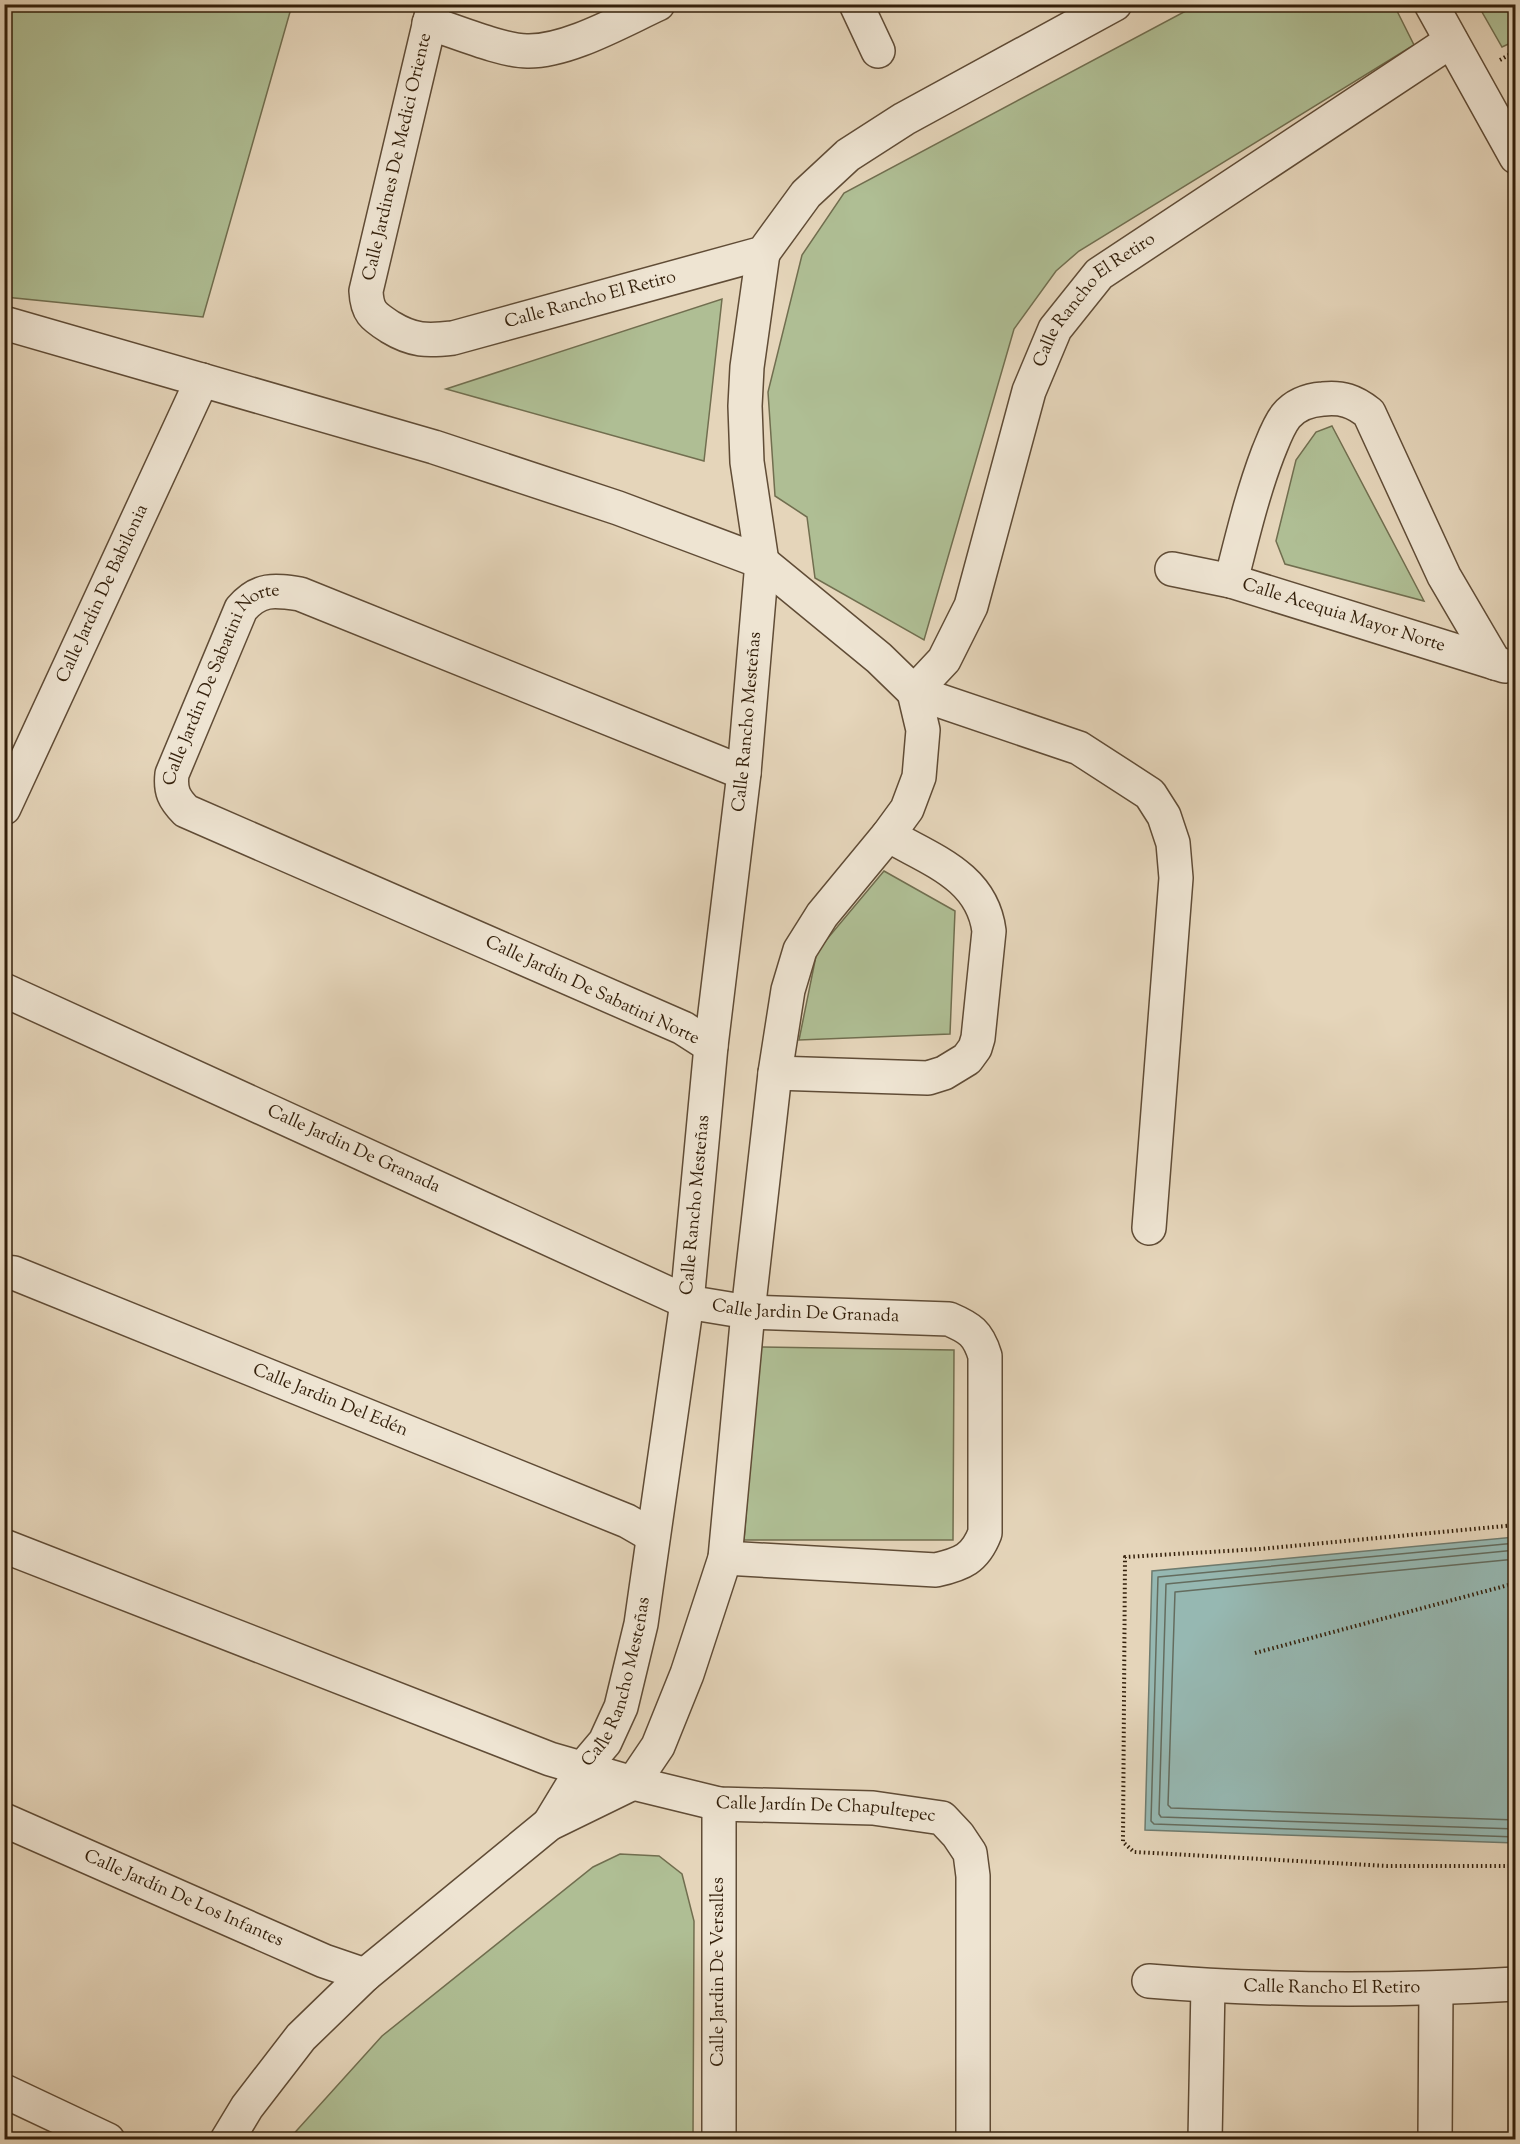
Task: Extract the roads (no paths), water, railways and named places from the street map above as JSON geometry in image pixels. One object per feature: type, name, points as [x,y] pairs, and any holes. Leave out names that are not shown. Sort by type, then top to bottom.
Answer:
[{"type":"street","name":"Calle Jardines De Medici Oriente","points":[[366,291],[431,14],[512,49],[526,51],[543,50],[570,43],[658,4]]},
{"type":"street","points":[[856,4],[878,51]]},
{"type":"street","points":[[763,253],[806,194],[848,155],[904,119],[1115,4]]},
{"type":"street","points":[[1431,4],[1515,157]]},
{"type":"street","name":"Calle Rancho El Retiro","points":[[914,692],[944,660],[971,606],[1029,391],[1055,328],[1099,274],[1451,41]]},
{"type":"street","name":"Calle Rancho El Retiro","points":[[366,291],[368,306],[374,317],[408,337],[438,340],[453,338],[763,253]]},
{"type":"street","name":"Calle Rancho Mesteñas","points":[[549,1824],[583,1768],[605,1742],[621,1707],[641,1624],[687,1302],[711,1046],[744,773],[762,562],[747,462],[745,406],[747,367],[763,253]]},
{"type":"street","points":[[4,323],[434,447],[618,508],[762,562],[879,658],[914,692],[1079,747],[1150,794],[1164,816],[1173,843],[1176,878],[1149,1228]]},
{"type":"street","name":"Calle Jardin De Babilonia","points":[[4,808],[202,380]]},
{"type":"street","points":[[1231,581],[1257,480],[1273,440],[1287,416],[1301,404],[1338,397],[1356,403],[1369,413],[1444,576],[1505,666]]},
{"type":"street","name":"Calle Acequia Mayor Norte","points":[[1172,569],[1231,581],[1505,666]]},
{"type":"street","name":"Calle Jardin De Sabatini Norte","points":[[711,1046],[683,1028],[186,811],[174,799],[170,787],[171,774],[241,609],[250,598],[264,592],[280,591],[300,594],[744,773]]},
{"type":"street","name":"Calle Rancho Mesteñas","points":[[227,2139],[247,2107],[301,2037],[365,1975],[549,1824],[633,1783],[658,1746],[687,1674],[725,1558],[748,1312],[775,1072],[788,990],[800,950],[822,915],[907,809],[919,777],[923,730],[914,692]]},
{"type":"street","points":[[775,1072],[928,1078],[955,1067],[967,1059],[975,1048],[978,1038],[988,931],[987,917],[979,898],[965,881],[888,835]]},
{"type":"street","name":"Calle Jardin De Granada","points":[[4,990],[687,1302],[748,1312],[949,1319],[976,1334],[985,1356],[985,1533],[979,1547],[968,1559],[954,1566],[936,1570],[725,1558]]},
{"type":"street","name":"Calle Jardin Del Edén","points":[[4,1272],[25,1278],[616,1516],[654,1536]]},
{"type":"street","points":[[4,1546],[550,1760],[583,1768]]},
{"type":"street","name":"Calle Jardín De Chapultepec","points":[[583,1768],[719,1804],[873,1808],[942,1818],[958,1835],[970,1853],[973,1876],[973,2139]]},
{"type":"street","name":"Calle Jardin De Versalles","points":[[719,1804],[719,2139]]},
{"type":"street","name":"Calle Jardín De Los Infantes","points":[[4,1820],[324,1961],[365,1975]]},
{"type":"street","name":"Calle Rancho El Retiro","points":[[1149,1981],[1208,1986],[1436,1989],[1515,1984]]},
{"type":"street","points":[[1205,2139],[1208,1986]]},
{"type":"street","points":[[1436,1989],[1436,2139]]},
{"type":"street","points":[[4,2091],[108,2139]]},
{"type":"water","points":[[1515,1537],[1515,1843],[1145,1830],[1152,1571]]}]
